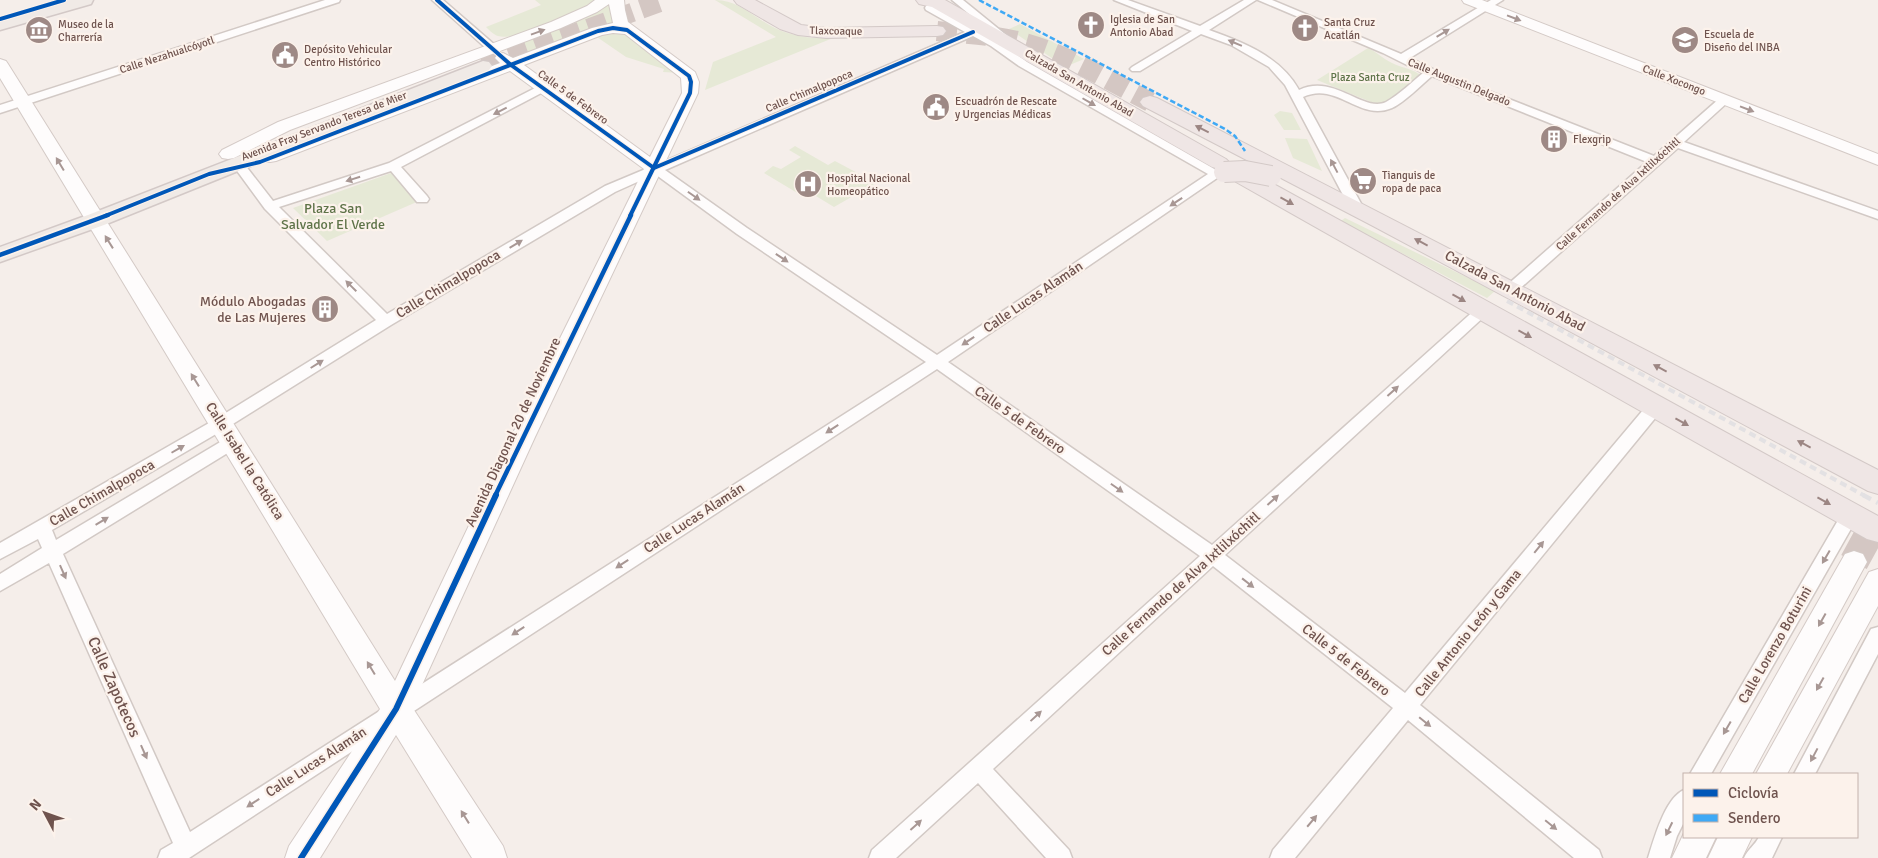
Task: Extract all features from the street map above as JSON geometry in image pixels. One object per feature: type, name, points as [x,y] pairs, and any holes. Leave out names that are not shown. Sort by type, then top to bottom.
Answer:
[{"type":"highway","name":"Tlaxcoaque","points":[[743,0],[798,30],[826,33],[937,31]]},
{"type":"highway","points":[[760,0],[796,21],[825,26],[911,20],[919,18],[928,2]]},
{"type":"highway","name":"Calzada San Antonio Abad","points":[[928,2],[1014,46],[1226,172],[1878,530]]},
{"type":"highway","name":"Calzada San Antonio Abad","points":[[1150,102],[1876,478]]},
{"type":"highway","points":[[1226,172],[1246,171],[1271,176],[1341,211],[1381,221]]},
{"type":"main road","points":[[0,19],[64,0]]},
{"type":"main road","points":[[0,25],[85,0]]},
{"type":"main road","name":"Avenida Fray Servando Teresa de Mier","points":[[0,236],[90,213],[209,174],[478,64],[234,161],[90,213],[0,255]]},
{"type":"street","name":"Calle Nezahualcóyotl","points":[[0,109],[335,0]]},
{"type":"street","name":"Calle 5 de Febrero","points":[[437,0],[512,65],[654,168],[937,362],[1212,555],[1407,707],[1591,858]]},
{"type":"street","name":"Avenida Fray Servando Teresa de Mier","points":[[209,174],[234,161],[284,126],[556,25],[605,0]]},
{"type":"street","points":[[617,0],[618,19],[627,30]]},
{"type":"street","points":[[956,0],[1014,46]]},
{"type":"street","points":[[1119,0],[1235,43],[1263,58],[1281,73],[1297,96],[1357,209]]},
{"type":"street","points":[[1136,69],[1251,0]]},
{"type":"street","name":"Calle Augustin Delgado","points":[[1263,0],[1431,72],[1656,160]]},
{"type":"street","name":"Calle Xocongo","points":[[1469,0],[1492,3],[1724,100],[1878,160]]},
{"type":"street","points":[[928,2],[1023,64],[1226,172]]},
{"type":"street","points":[[1402,58],[1492,3]]},
{"type":"street","name":"Avenida Fray Servando Teresa de Mier","points":[[234,161],[512,65],[598,31],[613,28],[627,30]]},
{"type":"street","name":"Avenida Diagonal 20 de Noviembre","points":[[301,858],[396,710],[522,436],[690,93],[691,82],[689,76],[627,30]]},
{"type":"street","name":"Calle Chimalpopoca","points":[[0,583],[53,550],[227,433],[386,321],[610,188],[973,32]]},
{"type":"street","name":"Calle Isabel la Católica","points":[[0,64],[396,710],[491,858]]},
{"type":"street","points":[[1297,96],[1305,90],[1315,88],[1329,90],[1370,106],[1382,108],[1389,105],[1431,72]]},
{"type":"street","points":[[270,206],[393,166],[543,88]]},
{"type":"street","name":"Calle Fernando de Alva Ixtlilxóchitl","points":[[1511,289],[1724,100]]},
{"type":"street","points":[[1676,143],[1878,215]]},
{"type":"street","points":[[234,161],[270,206],[386,321]]},
{"type":"street","points":[[393,166],[422,199]]},
{"type":"street","name":"Calle Lucas Alamán","points":[[177,852],[937,362],[1226,172]]},
{"type":"street","name":"Calle Fernando de Alva Ixtlilxóchitl","points":[[880,858],[1482,311]]},
{"type":"street","name":"Calle Antonio León y Gama","points":[[1281,858],[1655,406]]},
{"type":"street","name":"Calle Chimalpopoca","points":[[0,552],[42,528],[227,433]]},
{"type":"street","name":"Calle Lorenzo Boturini","points":[[1701,773],[1850,515]]},
{"type":"street","name":"Calle Zapotecos","points":[[42,528],[53,550],[177,852]]},
{"type":"street","name":"Calle Lorenzo Boturini","points":[[1736,773],[1854,562]]},
{"type":"street","points":[[1771,773],[1878,580]]},
{"type":"street","points":[[1805,773],[1878,635]]},
{"type":"street","points":[[979,769],[1061,858]]},
{"type":"street","points":[[1659,858],[1666,832],[1683,803]]},
{"type":"street","points":[[1688,858],[1699,838]]},
{"type":"street","points":[[1724,858],[1735,838]]},
{"type":"street","points":[[1755,858],[1763,852],[1770,838]]},
{"type":"green space","points":[[535,0],[597,0],[548,24],[507,37],[493,34],[486,27],[541,5]]},
{"type":"green space","points":[[715,0],[739,6],[767,24],[789,34],[811,38],[833,38],[705,90],[713,62],[776,37]]},
{"type":"green space","points":[[613,4],[617,25],[528,55],[517,56],[507,48],[510,44]]},
{"type":"green space","points":[[1020,24],[1084,59],[1065,67],[1009,29]]},
{"type":"green space","points":[[603,32],[625,32],[680,73],[663,72],[664,69],[626,57],[594,35]]},
{"type":"green space","name":"Plaza Santa Cruz","points":[[1368,48],[1396,65],[1422,76],[1385,104],[1376,104],[1317,80]]},
{"type":"green space","points":[[1280,111],[1292,113],[1301,130],[1284,130],[1274,115]]},
{"type":"green space","points":[[1285,138],[1307,139],[1322,171],[1293,158]]},
{"type":"green space","points":[[795,146],[828,165],[835,161],[876,183],[834,207],[806,190],[799,194],[764,173],[773,166],[781,169],[801,157],[789,150]]},
{"type":"green space","name":"Plaza San Salvador El Verde","points":[[394,172],[419,201],[327,241],[293,208]]},
{"type":"green space","points":[[1345,218],[1495,291],[1487,298],[1341,221]]},
{"type":"tunnel","points":[[483,66],[667,0]]},
{"type":"tunnel","points":[[937,31],[1000,38],[1038,47],[1087,68],[1150,102]]},
{"type":"tunnel","points":[[1854,562],[1878,518]]},
{"type":"railway","points":[[1507,301],[1865,496]]},
{"type":"railway","points":[[1863,495],[1878,503]]},
{"type":"marked path","points":[[979,0],[1225,129],[1235,136],[1245,151]]},
{"type":"cycle path","points":[[0,19],[64,0]]},
{"type":"cycle path","points":[[437,0],[511,65],[654,168]]},
{"type":"cycle path","points":[[0,255],[96,220],[209,174],[260,162],[598,31],[613,28],[627,30],[689,76],[691,82],[690,93],[523,437],[396,709],[301,858]]},
{"type":"cycle path","points":[[654,168],[973,32]]},
{"type":"place","name":"Iglesia de San Antonio Abad","points":[[1091,25]]},
{"type":"place","name":"Santa Cruz Acatlán","points":[[1305,28]]},
{"type":"place","name":"Museo de la Charrería","points":[[39,30]]},
{"type":"place","name":"Escuela de Diseño del INBA","points":[[1685,40]]},
{"type":"place","name":"Depósito Vehicular Centro Histórico","points":[[285,55]]},
{"type":"place","name":"Escuadrón de Rescate y Urgencias Médicas","points":[[936,107]]},
{"type":"place","name":"Flexgrip","points":[[1554,139]]},
{"type":"place","name":"Tianguis de ropa de paca","points":[[1363,181]]},
{"type":"place","name":"Hospital Nacional Homeopático","points":[[808,184]]},
{"type":"place","name":"Módulo Abogadas de Las Mujeres","points":[[325,309]]}]
